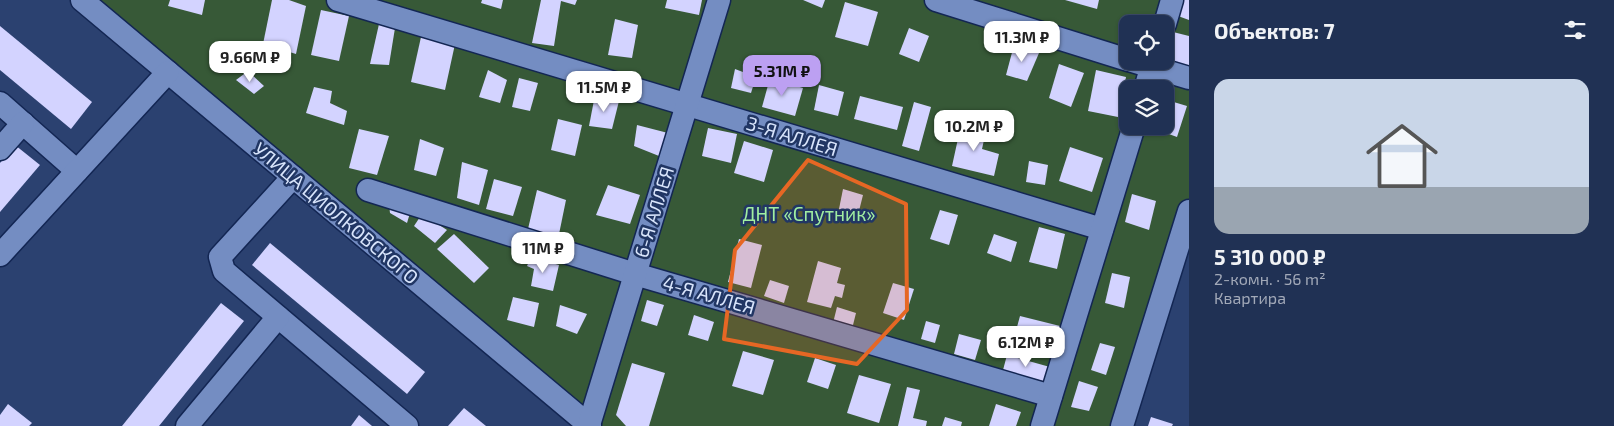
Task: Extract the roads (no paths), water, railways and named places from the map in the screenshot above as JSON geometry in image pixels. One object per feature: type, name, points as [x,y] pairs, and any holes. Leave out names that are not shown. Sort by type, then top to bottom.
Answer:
[{"type":"street","name":"УЛИЦА ЦИОЛКОВСКОГО","points":[[82,0],[589,425]]},
{"type":"street","name":"3-Я АЛЛЕЯ","points":[[338,0],[1102,229]]},
{"type":"street","name":"6-Я АЛЛЕЯ","points":[[589,425],[719,0]]},
{"type":"street","points":[[936,0],[1119,57]]},
{"type":"street","points":[[1168,15],[1172,0]]},
{"type":"street","points":[[1166,70],[1189,78]]},
{"type":"street","points":[[0,256],[168,72]]},
{"type":"street","points":[[0,103],[78,170]]},
{"type":"street","points":[[0,149],[22,123]]},
{"type":"street","points":[[1042,426],[1131,135]]},
{"type":"street","points":[[293,178],[220,257],[224,271],[407,426]]},
{"type":"street","name":"4-Я АЛЛЕЯ","points":[[368,190],[635,274],[1051,396]]},
{"type":"street","points":[[1122,426],[1189,211]]},
{"type":"street","points":[[187,426],[278,317]]},
{"type":"park label","name":"ДНТ «Спутник»","points":[[809,214]]}]
